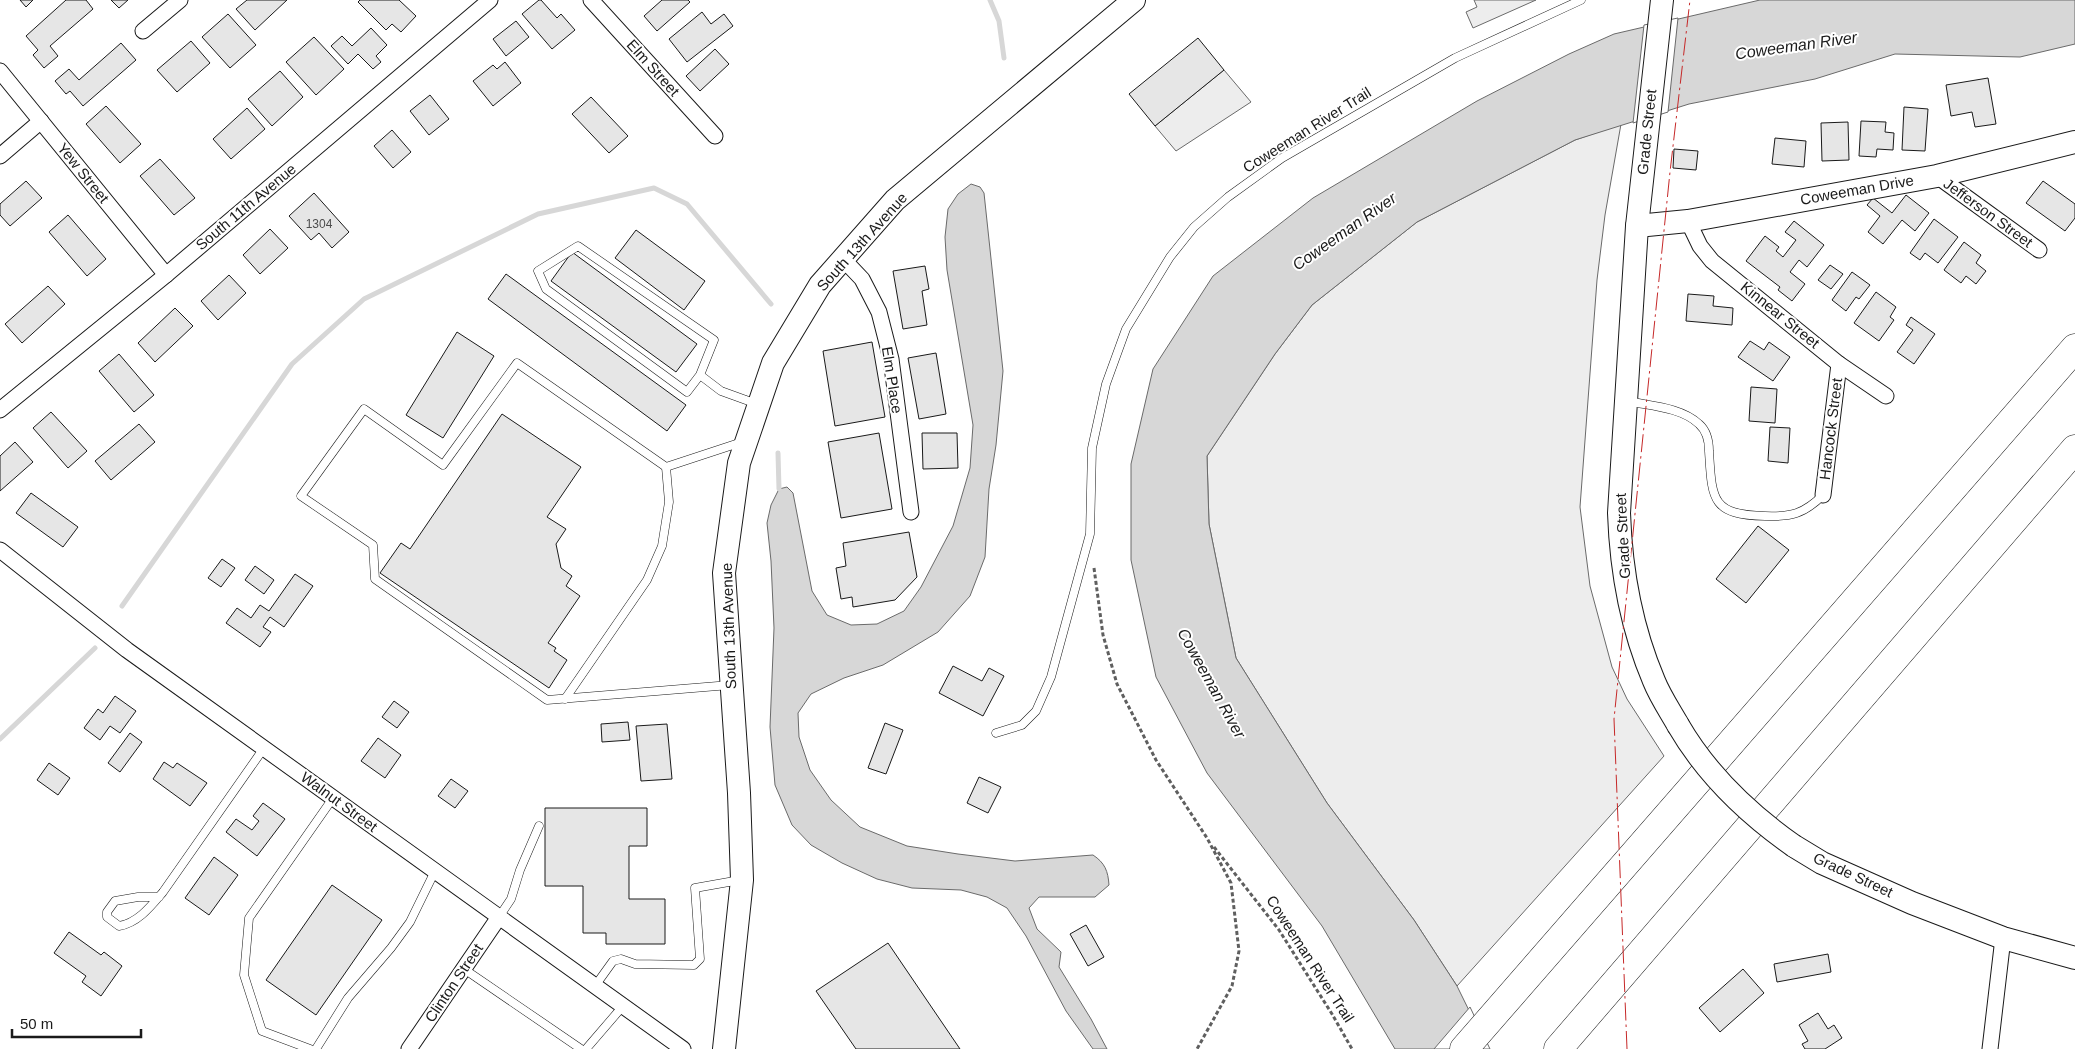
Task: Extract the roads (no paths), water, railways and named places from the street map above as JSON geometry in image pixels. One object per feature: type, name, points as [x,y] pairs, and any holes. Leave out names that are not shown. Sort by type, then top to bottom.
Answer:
[{"type":"highway","points":[[1464,1049],[2075,348]]},
{"type":"highway","points":[[1558,1049],[2075,449]]},
{"type":"main road","name":"South 13th Avenue","points":[[724,1049],[742,880],[724,573],[739,462],[773,363],[820,285],[895,200],[1134,0]]},
{"type":"main road","name":"Grade Street","points":[[1662,0],[1637,226],[1619,513],[1620,548],[1624,582],[1638,636],[1654,683],[1702,762],[1721,784],[1757,818],[1794,846],[1822,863],[1885,891],[2003,938],[2075,958]]},
{"type":"main road","name":"Coweeman Drive","points":[[1637,226],[1688,221],[1937,176],[2075,142]]},
{"type":"street","name":"South 11th Avenue","points":[[0,410],[166,275],[490,0]]},
{"type":"street","name":"Elm Street","points":[[591,0],[715,136]]},
{"type":"street","points":[[143,31],[174,2]]},
{"type":"street","name":"Yew Street","points":[[0,71],[166,275]]},
{"type":"street","points":[[0,156],[41,122]]},
{"type":"street","name":"Jefferson Street","points":[[1937,176],[2039,250]]},
{"type":"street","name":"Kinnear Street","points":[[1688,221],[1700,246],[1712,261],[1840,364],[1886,396]]},
{"type":"street","name":"Elm Place","points":[[843,259],[862,279],[879,312],[891,359],[910,512]]},
{"type":"street","name":"Hancock Street","points":[[1823,495],[1840,364]]},
{"type":"street","name":"Walnut Street","points":[[0,550],[127,650],[683,1049]]},
{"type":"street","name":"Clinton Street","points":[[409,1049],[499,918]]},
{"type":"street","points":[[1990,1049],[2003,938]]},
{"type":"lane","name":"Coweeman River Trail","points":[[996,733],[1022,725],[1036,711],[1051,677],[1090,534],[1092,448],[1106,384],[1126,329],[1170,257],[1194,227],[1228,198],[1282,158],[1455,58],[1581,0]]},
{"type":"lane","points":[[578,246],[714,340],[700,374],[688,392],[546,289],[538,271],[578,246]]},
{"type":"lane","points":[[565,699],[647,580],[662,546],[669,502],[666,467],[517,362],[443,465],[364,409],[302,496],[372,545],[375,578],[547,700],[565,699],[732,685]]},
{"type":"lane","points":[[700,374],[721,391],[759,405]]},
{"type":"lane","points":[[1625,401],[1664,408],[1687,416],[1698,423],[1705,431],[1709,441],[1711,483],[1717,503],[1728,510],[1743,515],[1767,517],[1797,514],[1810,508],[1823,495]]},
{"type":"lane","points":[[666,467],[747,441]]},
{"type":"lane","points":[[159,897],[138,897],[115,901],[107,912],[107,917],[118,926],[126,925],[136,920],[159,897],[264,748]]},
{"type":"lane","points":[[310,1049],[262,1031],[244,975],[247,937],[249,918],[333,798]]},
{"type":"lane","points":[[499,918],[512,900],[520,870],[538,826]]},
{"type":"lane","points":[[316,1049],[348,998],[391,948],[410,922],[435,871]]},
{"type":"lane","points":[[595,986],[613,960],[621,959],[635,964],[694,966],[700,959],[696,888],[742,880]]},
{"type":"lane","points":[[464,969],[581,1049]]},
{"type":"lane","points":[[586,1049],[623,1006]]},
{"type":"water","name":"Coweeman River","points":[[1760,0],[2075,0],[2075,44],[2020,57],[1895,54],[1815,79],[1689,104],[1575,140],[1417,222],[1312,305],[1275,354],[1207,456],[1209,524],[1236,658],[1327,803],[1414,920],[1457,986],[1488,1049],[1395,1049],[1322,926],[1207,773],[1156,677],[1131,560],[1131,464],[1153,369],[1213,276],[1313,198],[1477,101],[1569,54],[1614,34]]},
{"type":"water","points":[[971,184],[980,187],[984,193],[1003,371],[996,445],[989,489],[985,557],[970,596],[938,632],[883,665],[844,678],[811,694],[798,713],[799,737],[810,770],[831,800],[860,827],[907,846],[958,854],[1015,861],[1093,855],[1103,864],[1107,871],[1109,885],[1095,897],[1039,897],[1029,908],[1037,929],[1061,952],[1059,967],[1107,1049],[1093,1049],[1066,1011],[1026,936],[1007,908],[987,897],[961,890],[912,888],[877,879],[842,863],[811,845],[792,825],[775,785],[770,727],[774,628],[767,523],[771,505],[779,489],[787,487],[793,493],[812,591],[827,615],[851,625],[877,624],[904,611],[921,587],[953,526],[970,468],[973,425],[947,270],[945,237],[948,209],[958,194]]},
{"type":"waterway","points":[[990,0],[999,21],[1004,58]]},
{"type":"waterway","points":[[122,606],[292,364],[364,299],[538,214],[654,188],[687,204],[771,304]]},
{"type":"waterway","points":[[778,453],[779,489]]},
{"type":"waterway","points":[[0,739],[95,648]]}]
